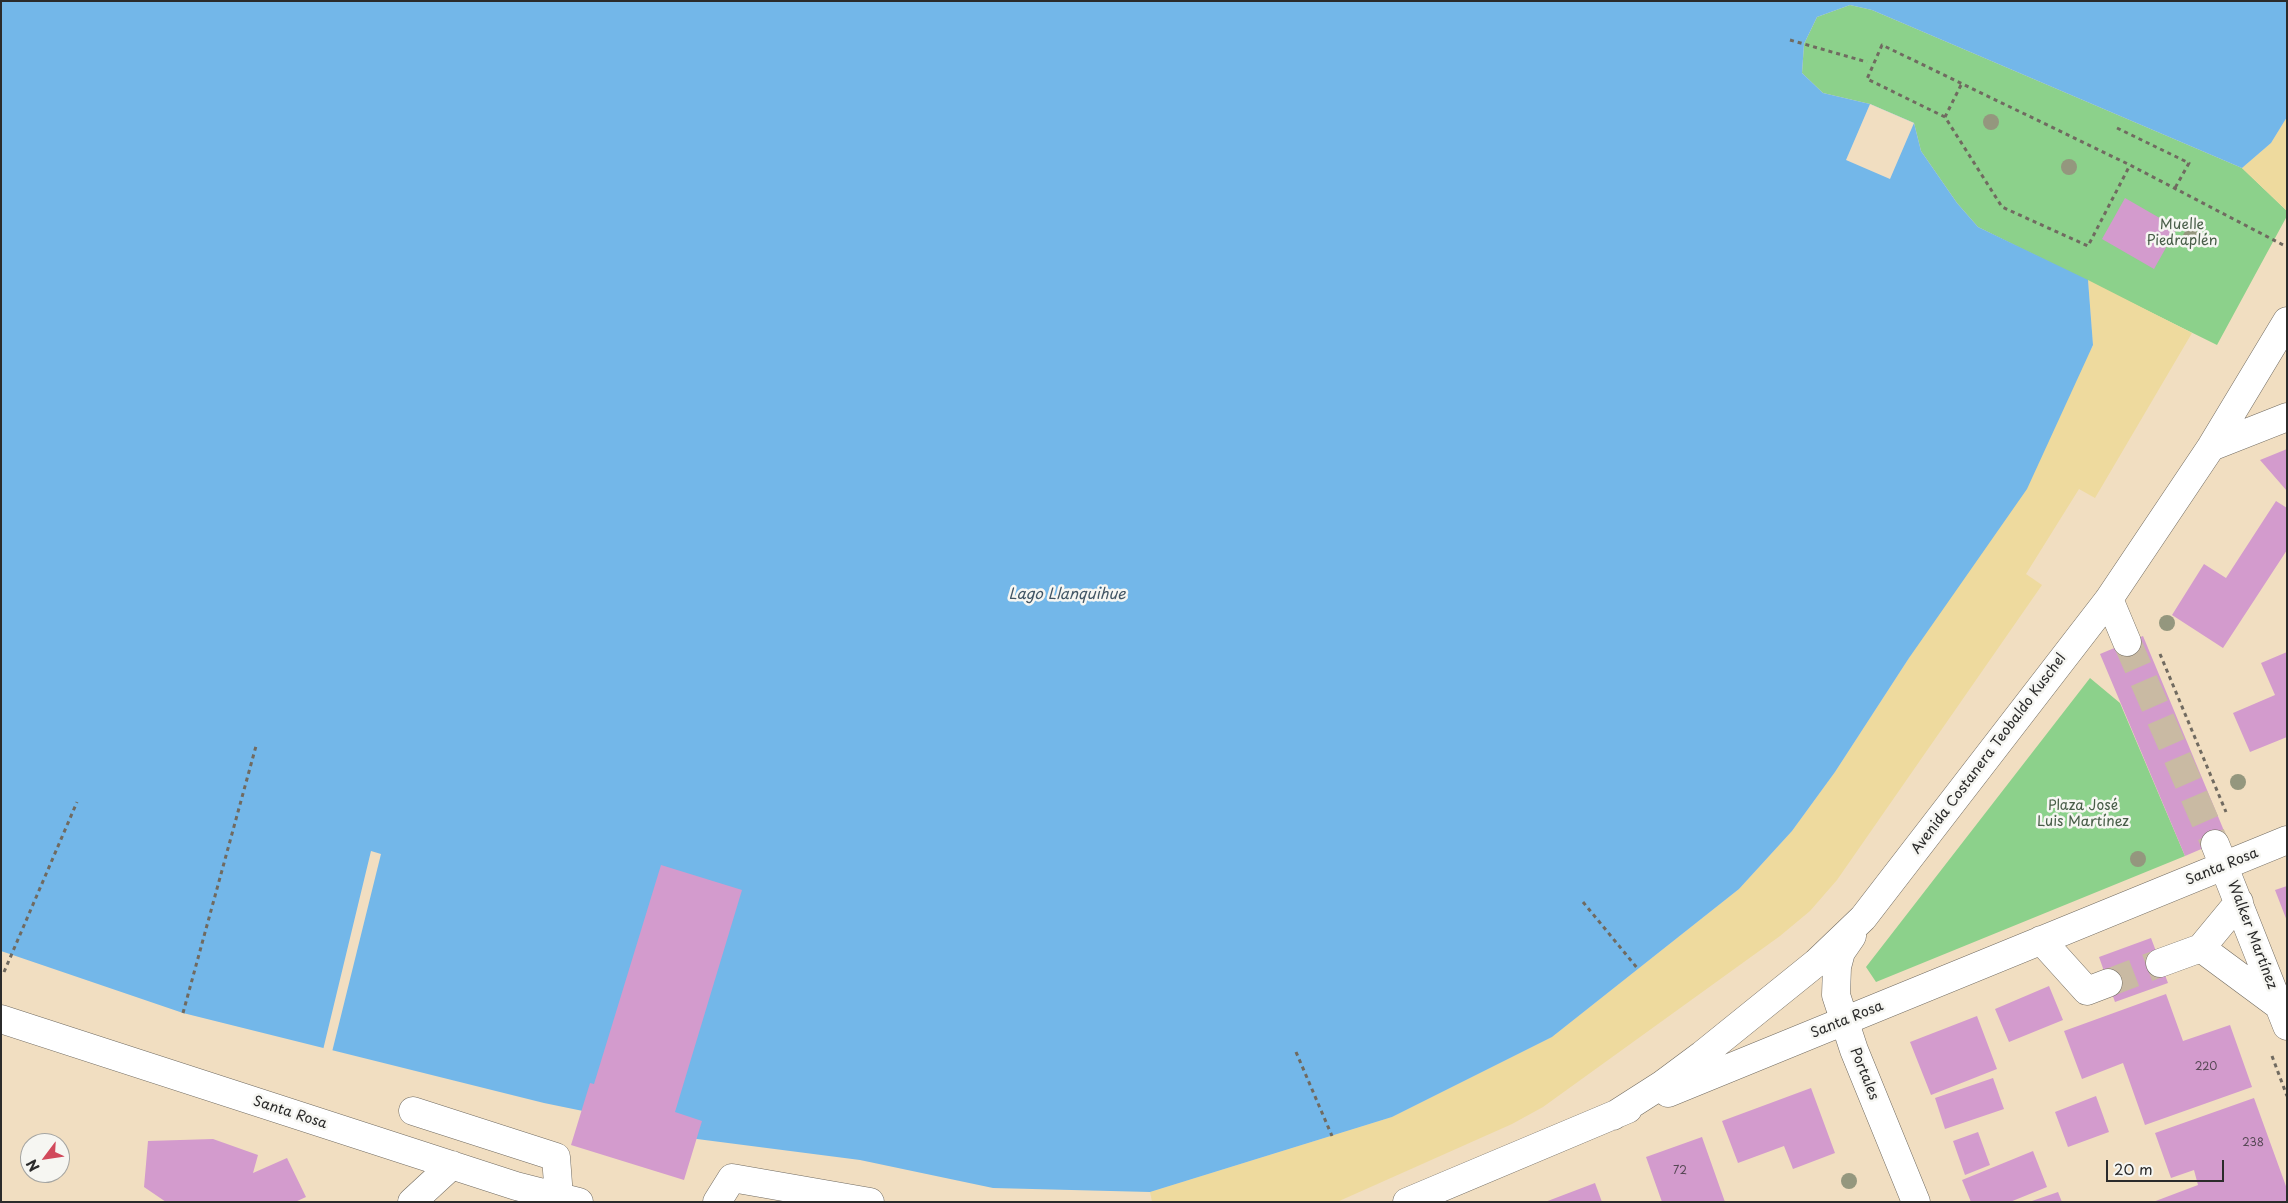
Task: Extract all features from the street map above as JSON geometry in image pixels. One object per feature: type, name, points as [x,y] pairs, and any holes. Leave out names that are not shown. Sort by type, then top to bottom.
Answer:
[{"type":"street","name":"Avenida Costanera Teobaldo Kuschel","points":[[1613,1116],[1663,1084],[1702,1055],[1816,963],[1863,918],[2109,599],[2211,447],[2287,321]]},
{"type":"street","points":[[2211,447],[2287,417]]},
{"type":"street","points":[[2109,599],[2127,642]]},
{"type":"street","name":"Santa Rosa","points":[[1407,1202],[2041,940],[2229,855],[2287,840]]},
{"type":"street","name":"Walker Martínez","points":[[2229,855],[2239,902],[2283,1016]]},
{"type":"street","points":[[2160,963],[2201,948],[2239,902]]},
{"type":"street","name":"Portales","points":[[1863,918],[1841,952],[1837,967],[1836,995],[1843,1022],[1916,1202]]},
{"type":"street","points":[[2041,940],[2087,991],[2108,983]]},
{"type":"street","points":[[2201,948],[2283,1016]]},
{"type":"street","name":"Santa Rosa","points":[[1,1020],[452,1166],[516,1186],[569,1199]]},
{"type":"street","points":[[413,1111],[556,1157],[569,1199]]},
{"type":"street","points":[[412,1202],[452,1166]]},
{"type":"street","points":[[717,1202],[732,1178],[870,1202]]},
{"type":"path","points":[[1790,40],[1867,62]]},
{"type":"path","points":[[2130,165],[2088,246],[2002,207],[1945,117],[1868,79],[1882,45],[1961,85],[2130,165],[2287,247]]},
{"type":"path","points":[[1945,117],[1961,85]]},
{"type":"path","points":[[2117,128],[2189,162],[2174,188]]},
{"type":"path","points":[[2158,649],[2229,855]]},
{"type":"path","points":[[183,1013],[256,746]]},
{"type":"path","points":[[4,972],[77,802]]},
{"type":"path","points":[[1583,902],[1638,969]]},
{"type":"path","points":[[1296,1052],[1332,1136]]},
{"type":"green space","name":"Muelle Piedraplén","points":[[1850,5],[1872,10],[2242,168],[2287,211],[2287,216],[2217,345],[1978,227],[1957,203],[1921,151],[1914,123],[1870,104],[1823,93],[1802,73],[1804,44],[1817,17]]},
{"type":"green space","name":"Plaza José Luis Martínez","points":[[2090,678],[2120,703],[2185,856],[1876,982],[1866,967]]},
{"type":"sand","points":[[2287,117],[2287,211],[2242,168],[2271,143]]},
{"type":"sand","points":[[2088,280],[2192,333],[2095,498],[2079,489],[2026,574],[2042,585],[1837,880],[1810,911],[1780,936],[1543,1107],[1512,1124],[1337,1202],[1152,1202],[1150,1192],[1392,1117],[1552,1037],[1739,889],[1792,831],[1835,772],[1909,658],[2093,346]]},
{"type":"water","name":"Lago Llanquihue","points":[[1,1],[2287,1],[2287,117],[2271,143],[2242,168],[1872,10],[1850,5],[1817,17],[1804,44],[1802,73],[1823,93],[1870,104],[1914,123],[1921,151],[1957,203],[1978,227],[2088,280],[2093,345],[2027,489],[1909,658],[1835,772],[1792,831],[1739,889],[1552,1037],[1392,1117],[1150,1192],[993,1188],[860,1160],[697,1139],[661,1127],[544,1103],[183,1013],[1,951]]},
{"type":"pier","points":[[1870,104],[1914,123],[1890,179],[1846,160]]},
{"type":"pier","points":[[371,851],[381,854],[332,1052],[323,1050]]},
{"type":"building","points":[[2125,198],[2177,228],[2154,269],[2102,239]]},
{"type":"building","points":[[2287,449],[2287,491],[2260,460]]},
{"type":"building","points":[[2276,501],[2287,508],[2287,550],[2223,648],[2172,615],[2204,564],[2226,578]]},
{"type":"building","points":[[2143,636],[2227,838],[2185,856],[2100,654]]},
{"type":"building","points":[[2287,652],[2287,737],[2250,752],[2233,713],[2275,695],[2261,663]]},
{"type":"building","points":[[661,865],[742,890],[675,1112],[702,1121],[684,1180],[571,1145],[590,1083],[594,1084]]},
{"type":"building","points":[[2287,886],[2287,921],[2275,890]]},
{"type":"building","points":[[2151,938],[2168,983],[2115,1002],[2099,957]]},
{"type":"building","points":[[2049,986],[2063,1020],[2009,1042],[1995,1009]]},
{"type":"building","points":[[2166,994],[2183,1041],[2230,1025],[2252,1087],[2145,1125],[2123,1063],[2082,1079],[2064,1031]]},
{"type":"building","points":[[1977,1016],[1997,1069],[1931,1095],[1910,1042]]},
{"type":"building","points":[[1993,1078],[2004,1109],[1945,1129],[1935,1098]]},
{"type":"building","points":[[1811,1088],[1835,1153],[1793,1169],[1784,1146],[1738,1163],[1722,1121]]},
{"type":"building","points":[[2096,1096],[2109,1132],[2068,1147],[2055,1112]]},
{"type":"building","points":[[2254,1098],[2287,1189],[2287,1202],[2153,1202],[2198,1185],[2194,1170],[2171,1178],[2155,1133]]},
{"type":"building","points":[[1978,1132],[1990,1165],[1965,1175],[1953,1141]]},
{"type":"building","points":[[1702,1137],[1725,1202],[1662,1202],[1646,1157]]},
{"type":"building","points":[[213,1139],[258,1155],[253,1173],[287,1158],[306,1197],[295,1202],[166,1202],[144,1187],[148,1141]]},
{"type":"building","points":[[2033,1151],[2047,1187],[2010,1202],[1971,1202],[1962,1180]]},
{"type":"building","points":[[1595,1183],[1602,1202],[1545,1202]]},
{"type":"building","points":[[2058,1192],[2062,1202],[2032,1202],[2032,1201]]},
{"type":"tunnel","points":[[2127,642],[2215,844]]},
{"type":"tunnel","points":[[2108,983],[2160,963]]}]
